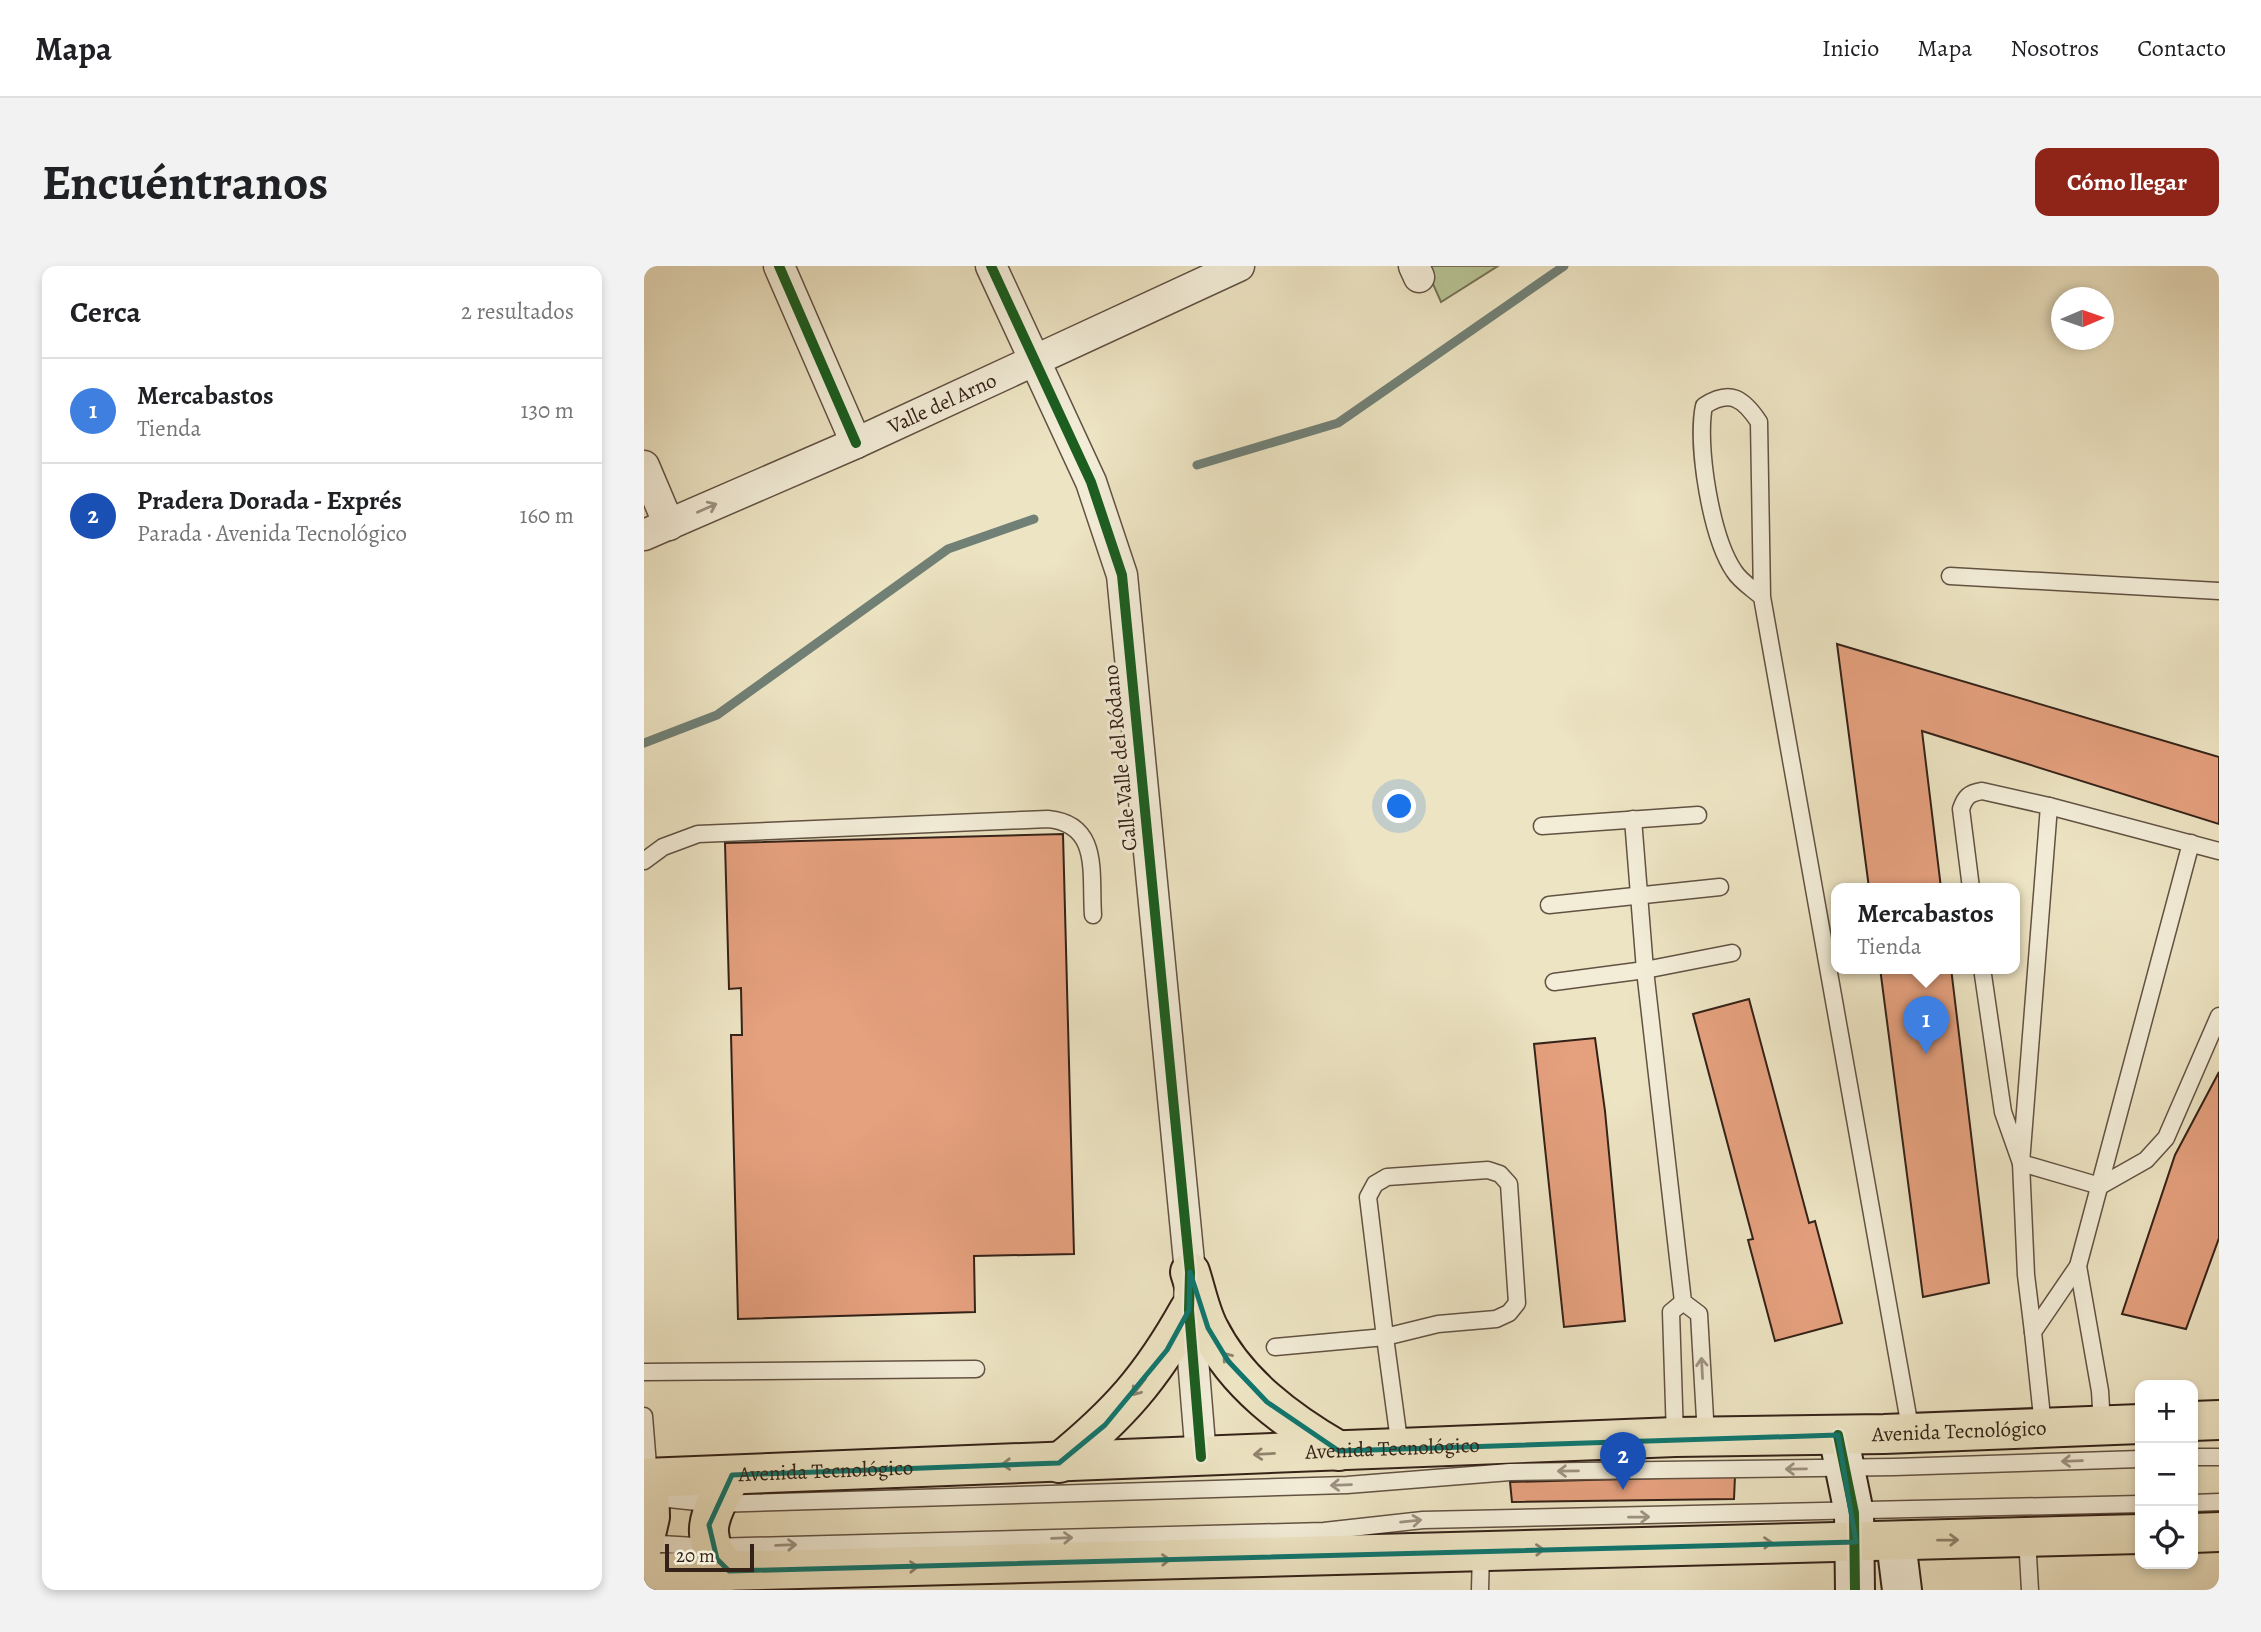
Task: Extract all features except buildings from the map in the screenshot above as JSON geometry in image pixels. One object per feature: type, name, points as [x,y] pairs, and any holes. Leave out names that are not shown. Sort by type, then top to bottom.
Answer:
[{"type":"main road","points":[[1190,1272],[1208,1328],[1228,1361],[1267,1402],[1306,1432],[1339,1451]]},
{"type":"main road","points":[[1059,1462],[1105,1425],[1136,1391],[1167,1350],[1189,1310]]},
{"type":"main road","points":[[2198,1421],[2219,1420]]},
{"type":"main road","name":"Avenida Tecnológico","points":[[647,1488],[724,1490],[1059,1462],[1690,1436],[1840,1452],[1911,1433],[2135,1423]]},
{"type":"main road","points":[[644,1543],[649,1532],[647,1488]]},
{"type":"main road","points":[[720,1559],[709,1525],[724,1490]]},
{"type":"main road","points":[[644,1573],[720,1559],[1481,1551],[1855,1528],[1896,1542],[2135,1534]]},
{"type":"main road","points":[[2198,1533],[2219,1532]]},
{"type":"street","points":[[779,266],[856,443]]},
{"type":"street","name":"Calle Valle del Ródano","points":[[991,266],[1091,482],[1122,575],[1190,1272],[1189,1310],[1201,1457]]},
{"type":"street","name":"Valle del Arno","points":[[656,530],[856,443],[1220,270]]},
{"type":"street","points":[[644,466],[656,530]]},
{"type":"street","points":[[1840,1452],[1855,1528],[1855,1590]]},
{"type":"street","points":[[1896,1542],[1902,1590]]},
{"type":"lane","points":[[1762,597],[1734,571],[1720,537],[1703,466],[1700,424],[1704,406],[1718,397],[1732,397],[1748,405],[1759,422],[1762,597],[1911,1433]]},
{"type":"lane","points":[[1950,576],[2219,591]]},
{"type":"lane","points":[[1970,883],[1961,809],[1964,799],[1972,793],[1982,791],[2219,851]]},
{"type":"lane","points":[[2042,1426],[2026,1275],[2021,1163],[2049,806]]},
{"type":"lane","points":[[1542,826],[1698,815]]},
{"type":"lane","points":[[644,861],[663,847],[698,834],[1048,819],[1067,821],[1080,830],[1089,848],[1093,915]]},
{"type":"lane","points":[[1633,819],[1645,970],[1683,1303],[1699,1314],[1690,1436]]},
{"type":"lane","points":[[2033,1332],[2078,1266],[2191,843]]},
{"type":"lane","points":[[1549,905],[1720,887]]},
{"type":"lane","points":[[1554,982],[1645,970],[1732,953]]},
{"type":"lane","points":[[1983,974],[1994,1068],[2003,1112],[2021,1163]]},
{"type":"lane","points":[[2021,1163],[2100,1186],[2147,1160],[2166,1138],[2219,1016]]},
{"type":"lane","points":[[1275,1347],[1385,1336],[1438,1324],[1496,1319],[1509,1313],[1517,1303],[1509,1184],[1500,1174],[1489,1170],[1387,1177],[1375,1184],[1368,1197],[1385,1336],[1400,1448]]},
{"type":"lane","points":[[2078,1266],[2100,1391],[2102,1425]]},
{"type":"lane","points":[[1683,1303],[1671,1312],[1690,1436]]},
{"type":"lane","points":[[644,1372],[976,1369]]},
{"type":"lane","points":[[644,1416],[647,1488]]},
{"type":"lane","points":[[724,1490],[1347,1485],[1840,1452],[2135,1459]]},
{"type":"lane","points":[[2198,1457],[2219,1457]]},
{"type":"lane","points":[[2198,1503],[2219,1502]]},
{"type":"lane","points":[[644,1543],[720,1559],[1324,1531],[1423,1520],[1855,1528],[2135,1504]]},
{"type":"lane","points":[[2027,1538],[2030,1590]]},
{"type":"lane","points":[[1480,1590],[1481,1551]]},
{"type":"highlighted area","points":[[1190,1272],[1208,1328],[1228,1361],[1267,1402],[1339,1451],[1838,1435],[1856,1542],[729,1571],[717,1559],[709,1525],[732,1475],[1059,1463],[1105,1425],[1167,1350],[1189,1310]]},
{"type":"green space","points":[[1425,266],[1498,266],[1441,302]]},
{"type":"waterway","points":[[1197,465],[1338,423],[1564,266]]},
{"type":"waterway","points":[[644,743],[717,715],[948,549],[1034,519]]},
{"type":"cycle path","points":[[779,266],[856,443]]},
{"type":"cycle path","points":[[991,266],[1091,482],[1122,575],[1190,1272],[1189,1310],[1201,1457]]},
{"type":"cycle path","points":[[1838,1435],[1854,1513],[1855,1590]]},
{"type":"place","name":"Mercabastos","points":[[1926,1054]]},
{"type":"place","name":"Pradera Dorada - Exprés","points":[[1623,1490]]}]
